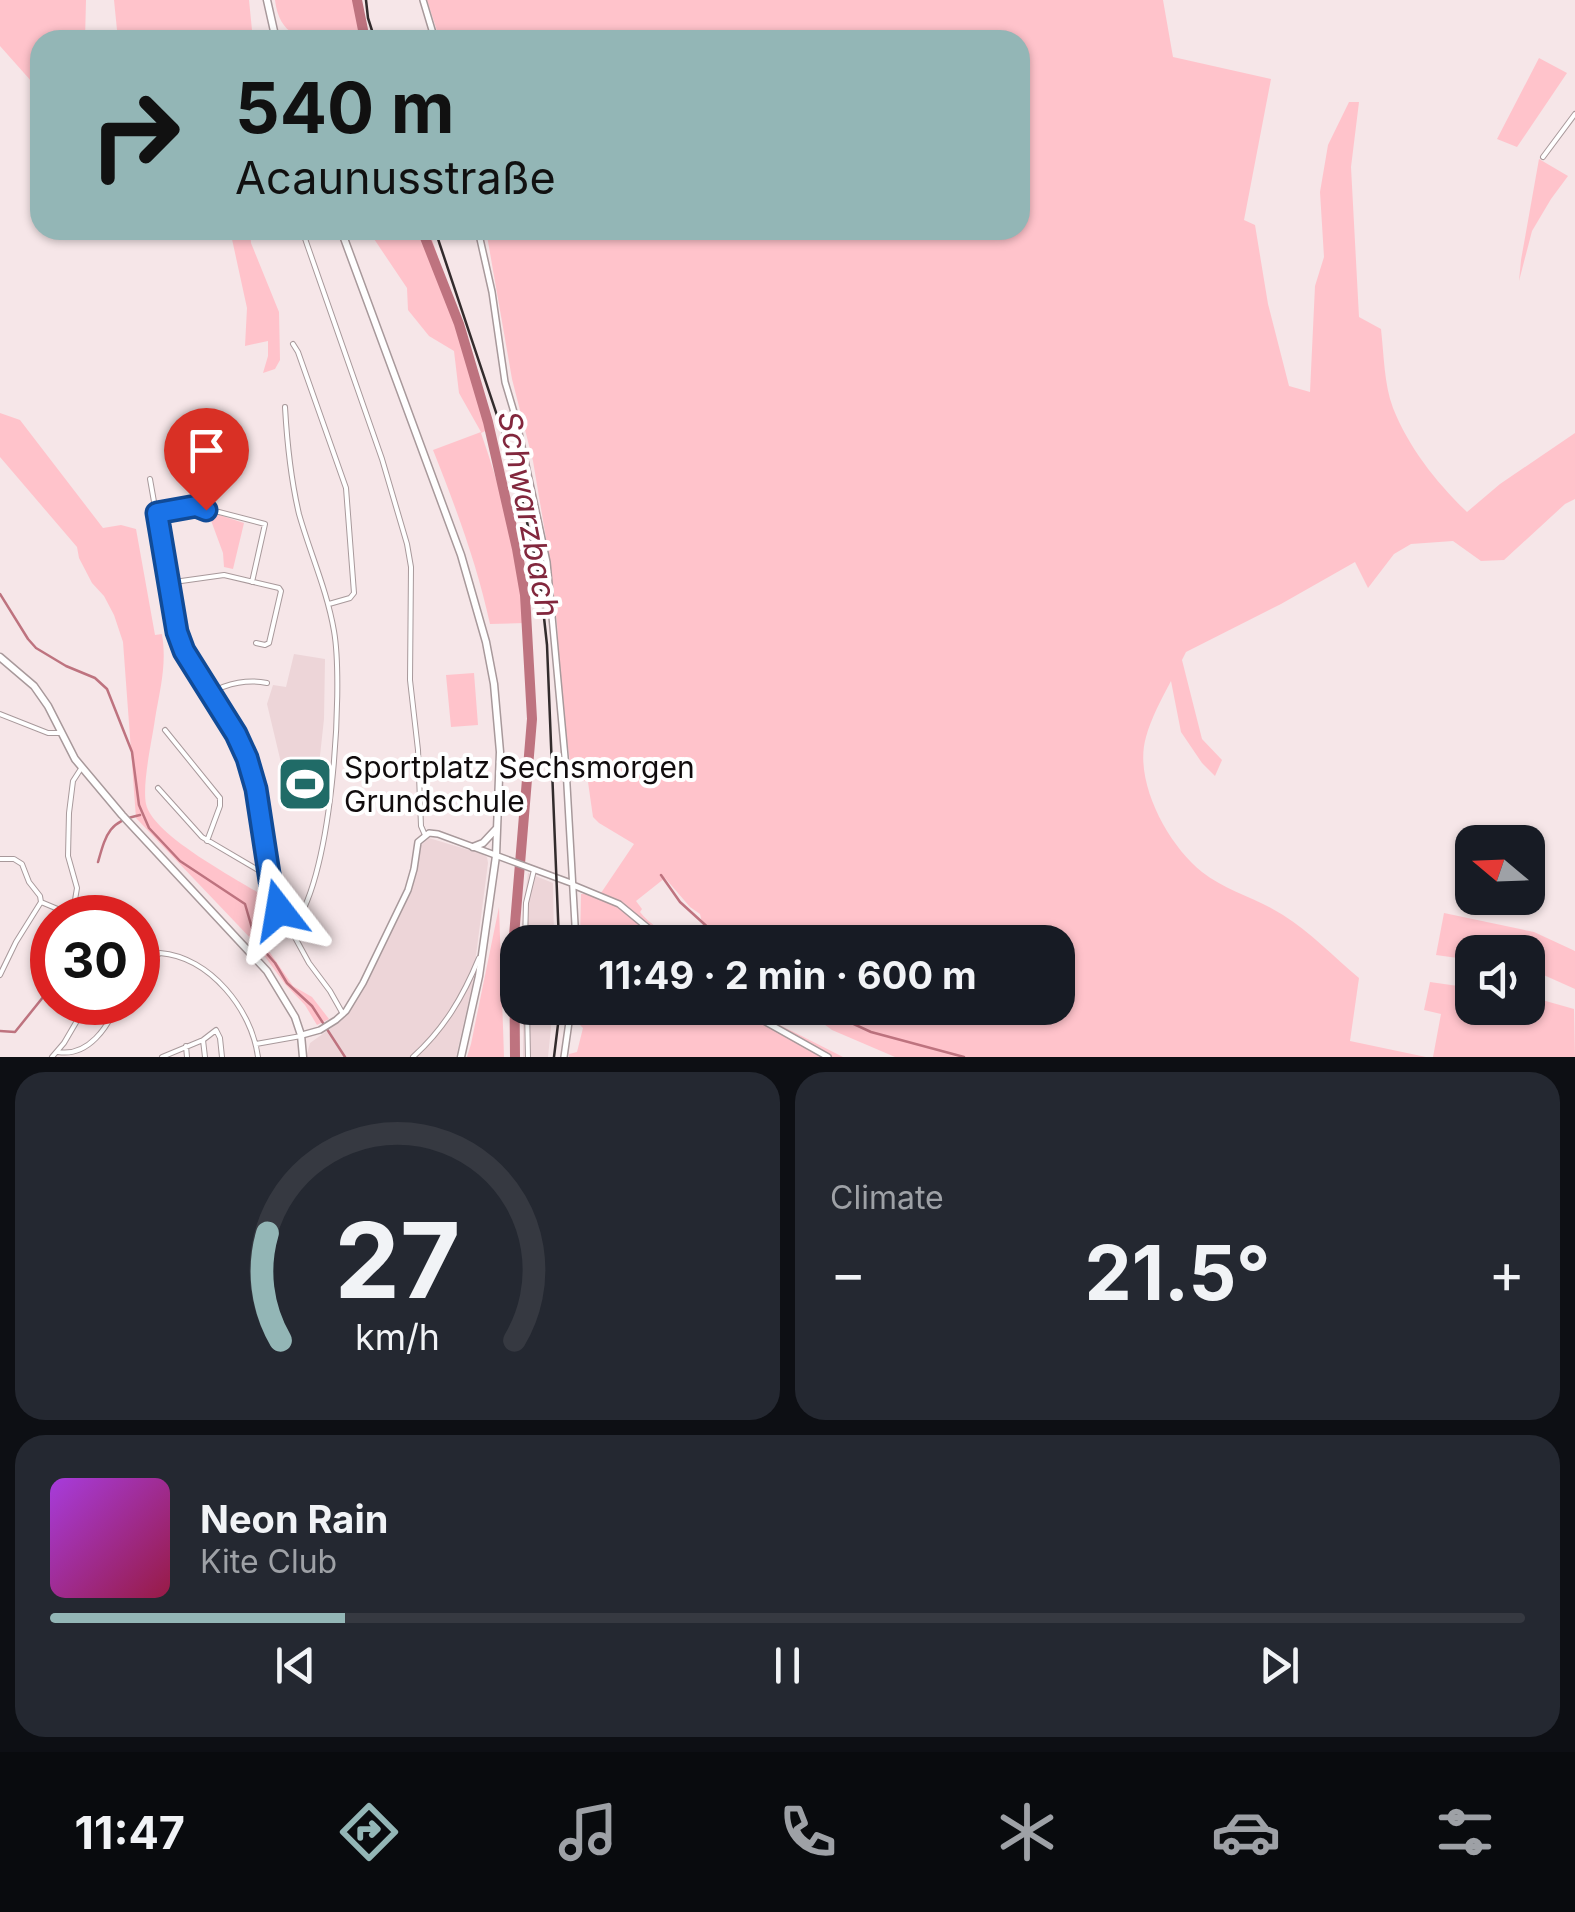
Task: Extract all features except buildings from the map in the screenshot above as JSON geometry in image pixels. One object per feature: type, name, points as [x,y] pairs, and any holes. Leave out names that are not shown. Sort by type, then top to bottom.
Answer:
[{"type":"main road","points":[[267,0],[274,30]]},
{"type":"main road","points":[[345,240],[460,555],[494,684],[500,752],[496,856],[472,1015],[461,1057]]},
{"type":"main road","points":[[0,657],[34,686],[71,752],[125,818],[267,971],[291,1009],[302,1036],[303,1057]]},
{"type":"main road","points":[[473,847],[482,844],[498,828]]},
{"type":"street","points":[[422,0],[432,30]]},
{"type":"street","points":[[1544,157],[1575,114]]},
{"type":"street","points":[[305,240],[382,459],[407,544],[411,567],[410,680],[425,835]]},
{"type":"street","points":[[480,240],[505,382],[546,562],[566,768],[575,925]]},
{"type":"street","points":[[293,344],[346,492],[354,593],[350,598],[328,604]]},
{"type":"street","points":[[285,407],[298,509],[328,604],[339,691],[324,842],[302,910],[290,929]]},
{"type":"street","points":[[150,479],[174,623],[184,651],[236,734],[252,774],[275,901],[308,963],[343,1014]]},
{"type":"street","points":[[157,513],[196,506],[265,524],[252,582]]},
{"type":"street","points":[[167,583],[224,574],[281,589],[268,643],[256,643]]},
{"type":"street","points":[[211,692],[244,682],[267,684]]},
{"type":"street","points":[[0,715],[48,732],[62,732]]},
{"type":"street","points":[[165,730],[220,798],[207,840]]},
{"type":"street","points":[[76,895],[68,838],[72,786],[82,767]]},
{"type":"street","points":[[158,788],[207,840],[270,877]]},
{"type":"street","points":[[256,1044],[320,1030],[343,1014],[408,890],[418,842],[425,835],[438,834],[603,896],[626,908],[646,925]]},
{"type":"street","points":[[0,859],[22,864],[28,882],[39,895]]},
{"type":"street","points":[[525,925],[531,869]]},
{"type":"street","points":[[0,975],[30,920]]},
{"type":"street","points":[[413,1057],[457,1006],[484,946]]},
{"type":"street","points":[[160,954],[182,958],[228,992],[247,1018],[258,1057]]},
{"type":"street","points":[[52,1057],[74,1025]]},
{"type":"street","points":[[58,1052],[74,1053],[108,1025]]},
{"type":"street","points":[[527,1025],[528,1057]]},
{"type":"street","points":[[564,1057],[568,1025]]},
{"type":"street","points":[[771,1025],[828,1057]]},
{"type":"street","points":[[162,1057],[203,1040],[216,1030],[222,1057]]},
{"type":"street","points":[[203,1040],[205,1057]]},
{"type":"street","points":[[186,1046],[186,1057]]},
{"type":"shaded area","points":[[0,0],[86,0],[85,30],[30,30],[30,80],[0,46]]},
{"type":"shaded area","points":[[114,0],[249,0],[252,30],[117,30]]},
{"type":"shaded area","points":[[275,0],[360,0],[368,30],[288,30],[279,17]]},
{"type":"shaded area","points":[[427,0],[1163,0],[1173,57],[1271,79],[1244,220],[1255,225],[1268,304],[1289,386],[1310,392],[1315,286],[1324,257],[1320,192],[1328,145],[1349,102],[1359,102],[1351,167],[1359,317],[1381,329],[1390,399],[1407,437],[1434,476],[1467,512],[1500,484],[1575,433],[1575,499],[1504,560],[1481,561],[1453,541],[1411,544],[1394,554],[1368,588],[1355,562],[1186,652],[1182,660],[1202,739],[1222,760],[1215,776],[1181,732],[1171,681],[1146,737],[1144,773],[1156,811],[1189,860],[1211,879],[1293,922],[1359,978],[1350,1041],[1426,1057],[895,1057],[825,1025],[1075,1025],[1075,925],[703,925],[700,914],[665,878],[636,901],[640,912],[654,925],[580,925],[581,894],[601,893],[634,844],[593,817],[588,782],[572,776],[547,544],[488,240],[1030,240],[1030,30],[437,30]]},
{"type":"shaded area","points":[[1539,58],[1567,73],[1517,147],[1497,139]]},
{"type":"shaded area","points":[[1539,159],[1568,176],[1532,231],[1519,281],[1521,260]]},
{"type":"shaded area","points":[[232,240],[251,240],[279,312],[280,360],[275,369],[263,373],[268,341],[245,346],[247,308]]},
{"type":"shaded area","points":[[375,240],[432,240],[494,427],[481,433],[509,526],[525,623],[490,624],[465,536],[433,450],[481,432],[459,393],[454,351],[429,336],[408,310],[407,288]]},
{"type":"shaded area","points":[[0,413],[20,420],[103,528],[121,525],[136,529],[155,635],[162,634],[164,656],[146,774],[146,804],[164,830],[180,843],[267,898],[267,911],[258,915],[258,932],[264,944],[293,986],[312,997],[329,1019],[317,1025],[255,943],[136,818],[123,642],[114,615],[92,583],[77,547],[0,457]]},
{"type":"shaded area","points":[[209,515],[244,523],[233,569],[224,567]]},
{"type":"shaded area","points":[[294,654],[325,659],[324,719],[314,811],[292,809],[267,704],[273,685],[286,687]]},
{"type":"shaded area","points":[[474,673],[478,725],[451,727],[446,675]]},
{"type":"shaded area","points":[[429,838],[482,854],[488,863],[472,986],[456,1057],[306,1057],[310,1043],[341,1021],[353,1004],[411,888],[420,846]]},
{"type":"shaded area","points":[[528,873],[553,883],[554,925],[523,925]]},
{"type":"shaded area","points":[[499,907],[504,1057],[467,1057]]},
{"type":"shaded area","points":[[1444,913],[1540,935],[1455,935],[1455,958],[1436,955]]},
{"type":"shaded area","points":[[1545,937],[1575,951],[1575,989],[1545,976]]},
{"type":"shaded area","points":[[1430,982],[1455,986],[1455,1025],[1545,1025],[1545,1001],[1574,1009],[1575,1057],[1433,1057],[1441,1014],[1424,1010]]},
{"type":"shaded area","points":[[523,1025],[551,1025],[548,1057],[523,1057]]},
{"type":"shaded area","points":[[580,1025],[780,1025],[843,1057],[569,1057],[577,1052],[583,1028]]},
{"type":"waterway","name":"Schwarzbach","points":[[357,0],[363,30]]},
{"type":"waterway","name":"Schwarzbach","points":[[426,240],[459,324],[488,422],[525,595],[532,719],[514,936],[515,1057]]},
{"type":"waterway","name":"Schwarzbach","points":[[0,594],[36,648],[95,678],[107,689],[132,752],[139,805],[149,828],[180,861],[245,904],[260,946],[287,983],[312,1006],[345,1057]]},
{"type":"waterway","points":[[98,862],[110,830],[121,821],[140,815]]},
{"type":"waterway","points":[[661,875],[680,902],[705,925]]},
{"type":"waterway","points":[[0,1031],[15,1032],[30,1013]]},
{"type":"waterway","points":[[856,1025],[964,1057]]},
{"type":"railway","points":[[366,0],[372,30]]},
{"type":"railway","points":[[438,240],[516,472],[540,581],[547,645],[558,925]]},
{"type":"railway","points":[[554,1057],[558,1025]]},
{"type":"place","name":"Sportplatz Sechsmorgen Grundschule","points":[[305,784]]},
{"type":"route","points":[[206,510],[196,506],[157,513],[172,607],[184,651],[247,758],[256,789],[271,887],[279,910]]}]
